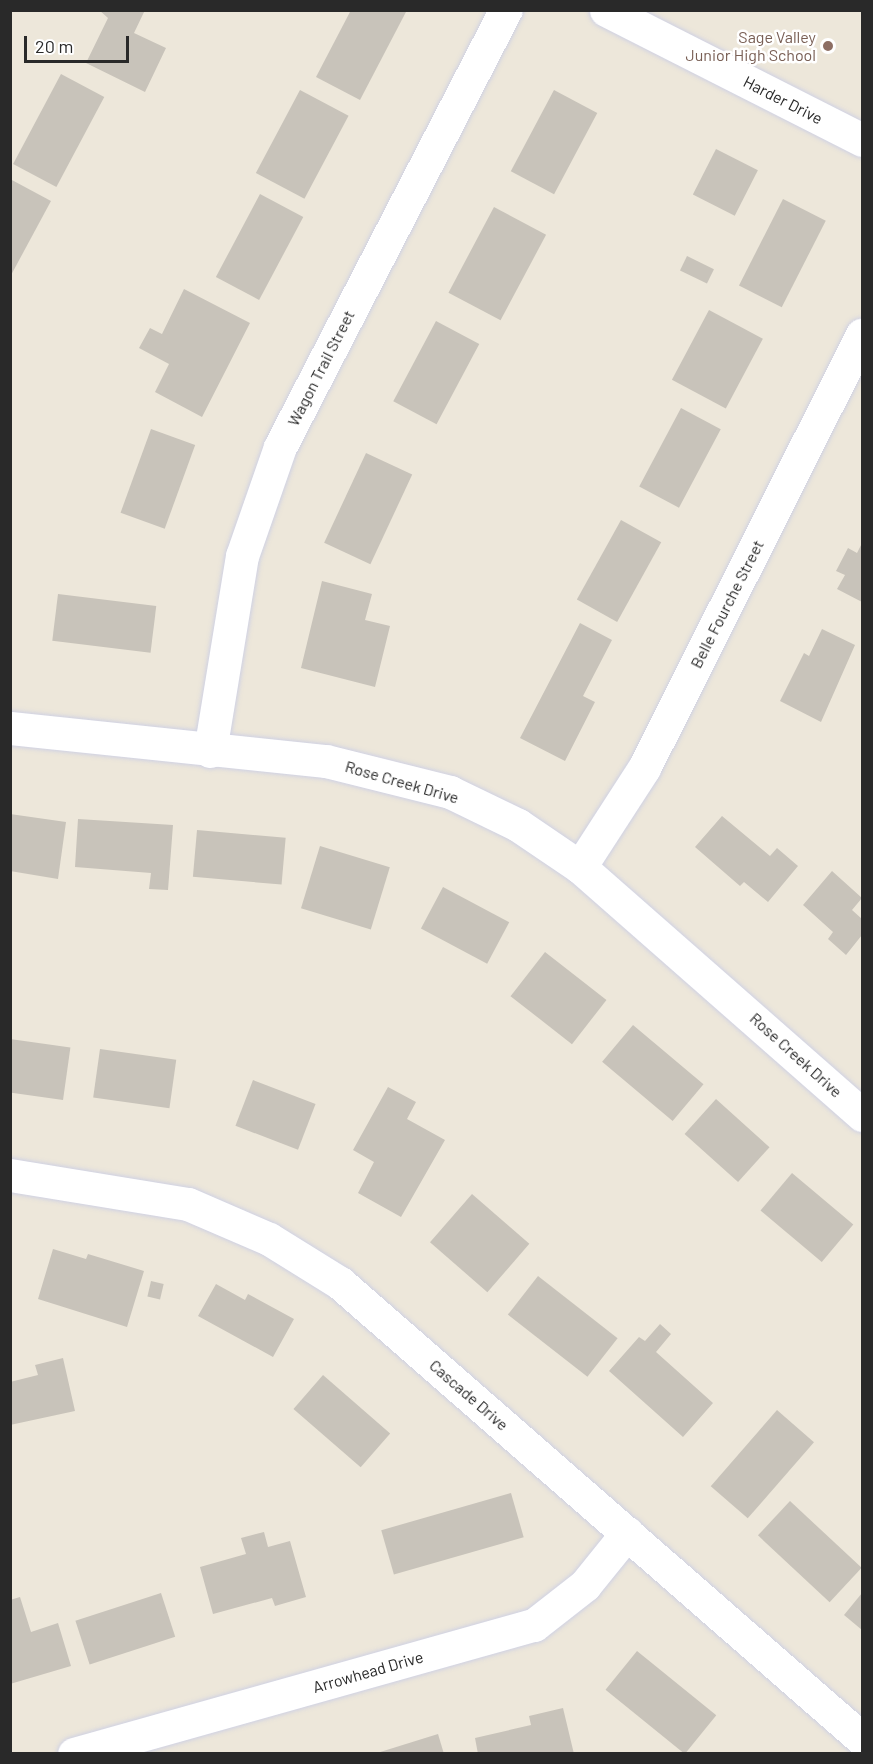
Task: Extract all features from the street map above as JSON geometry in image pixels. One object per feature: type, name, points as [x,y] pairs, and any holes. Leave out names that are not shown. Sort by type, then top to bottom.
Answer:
[{"type":"street","name":"Wagon Trail Street","points":[[210,751],[242,556],[280,447],[506,10]]},
{"type":"street","name":"Harder Drive","points":[[606,10],[862,140]]},
{"type":"street","name":"Belle Fourche Street","points":[[580,867],[644,768],[862,334]]},
{"type":"street","name":"Rose Creek Drive","points":[[10,728],[210,751],[326,761],[450,792],[518,825],[580,867],[862,1115]]},
{"type":"street","name":"Cascade Drive","points":[[10,1175],[188,1204],[270,1239],[340,1283],[862,1739]]},
{"type":"street","name":"Arrowhead Drive","points":[[74,1754],[534,1625],[585,1585],[627,1533]]},
{"type":"building","points":[[99,10],[145,10],[134,33],[166,48],[145,92],[86,63],[108,18]]},
{"type":"building","points":[[351,10],[407,10],[360,100],[316,77]]},
{"type":"building","points":[[61,74],[104,97],[56,187],[13,164]]},
{"type":"building","points":[[300,90],[349,116],[304,199],[256,173]]},
{"type":"building","points":[[554,90],[597,113],[554,194],[511,171]]},
{"type":"building","points":[[716,149],[758,170],[735,216],[693,194]]},
{"type":"building","points":[[10,179],[51,201],[10,277]]},
{"type":"building","points":[[260,194],[303,217],[259,300],[216,277]]},
{"type":"building","points":[[783,199],[826,221],[782,307],[739,285]]},
{"type":"building","points":[[494,207],[546,235],[501,320],[448,293]]},
{"type":"building","points":[[687,256],[714,269],[707,284],[680,270]]},
{"type":"building","points":[[184,289],[250,323],[202,417],[155,392],[169,364],[139,348],[150,328],[162,334]]},
{"type":"building","points":[[709,310],[763,339],[726,408],[672,380]]},
{"type":"building","points":[[436,321],[479,344],[437,424],[393,401]]},
{"type":"building","points":[[681,408],[721,429],[679,508],[639,487]]},
{"type":"building","points":[[151,429],[195,445],[165,529],[121,513]]},
{"type":"building","points":[[366,453],[412,475],[370,564],[324,543]]},
{"type":"building","points":[[621,520],[661,542],[617,622],[577,600]]},
{"type":"building","points":[[862,543],[862,602],[837,589],[845,575],[836,571],[848,548],[857,553]]},
{"type":"building","points":[[322,581],[372,594],[365,620],[390,626],[375,687],[301,668]]},
{"type":"building","points":[[58,594],[156,606],[151,653],[52,641]]},
{"type":"building","points":[[580,623],[612,640],[583,696],[595,702],[565,761],[520,738]]},
{"type":"building","points":[[822,629],[855,645],[821,722],[780,701],[804,653],[809,656]]},
{"type":"building","points":[[10,814],[66,822],[58,879],[10,871]]},
{"type":"building","points":[[722,816],[770,856],[777,848],[798,866],[768,902],[744,882],[740,886],[695,847]]},
{"type":"building","points":[[78,819],[173,825],[168,890],[149,889],[151,873],[75,867]]},
{"type":"building","points":[[197,830],[286,838],[282,885],[193,877]]},
{"type":"building","points":[[320,846],[390,867],[371,930],[301,908]]},
{"type":"building","points":[[832,871],[862,898],[852,910],[862,919],[862,935],[846,955],[828,939],[833,932],[803,905]]},
{"type":"building","points":[[443,887],[509,922],[487,964],[421,928]]},
{"type":"building","points":[[545,952],[606,1000],[572,1044],[511,996]]},
{"type":"building","points":[[633,1025],[703,1084],[673,1121],[602,1062]]},
{"type":"building","points":[[10,1039],[70,1047],[63,1100],[10,1093]]},
{"type":"building","points":[[100,1049],[176,1060],[169,1108],[93,1098]]},
{"type":"building","points":[[253,1080],[316,1104],[298,1150],[235,1126]]},
{"type":"building","points":[[388,1087],[416,1102],[407,1119],[445,1140],[401,1217],[358,1193],[374,1162],[353,1150]]},
{"type":"building","points":[[716,1099],[770,1147],[738,1182],[685,1134]]},
{"type":"building","points":[[792,1173],[853,1224],[822,1262],[761,1211]]},
{"type":"building","points":[[472,1194],[529,1244],[487,1292],[430,1242]]},
{"type":"building","points":[[53,1249],[86,1259],[88,1254],[144,1271],[127,1327],[38,1299]]},
{"type":"building","points":[[538,1276],[618,1338],[587,1377],[508,1315]]},
{"type":"building","points":[[151,1281],[164,1284],[160,1300],[147,1297]]},
{"type":"building","points":[[216,1284],[245,1300],[248,1294],[294,1319],[273,1357],[198,1316]]},
{"type":"building","points":[[660,1324],[671,1334],[656,1352],[713,1403],[683,1437],[609,1371],[639,1337],[645,1341]]},
{"type":"building","points":[[63,1358],[75,1411],[10,1425],[10,1382],[38,1375],[35,1365]]},
{"type":"building","points":[[323,1375],[390,1433],[361,1467],[293,1409]]},
{"type":"building","points":[[777,1410],[814,1442],[748,1518],[711,1486]]},
{"type":"building","points":[[511,1493],[524,1537],[394,1574],[381,1530]]},
{"type":"building","points":[[790,1501],[862,1568],[830,1602],[758,1535]]},
{"type":"building","points":[[264,1532],[268,1547],[290,1541],[306,1597],[275,1606],[272,1598],[213,1614],[200,1567],[246,1554],[241,1538]]},
{"type":"building","points":[[161,1593],[175,1637],[90,1665],[75,1621]]},
{"type":"building","points":[[862,1593],[862,1630],[844,1615]]},
{"type":"building","points":[[20,1597],[31,1632],[58,1623],[71,1666],[10,1684],[10,1600]]},
{"type":"building","points":[[637,1651],[716,1715],[685,1754],[606,1690]]},
{"type":"building","points":[[563,1708],[574,1754],[478,1754],[475,1738],[531,1725],[529,1716]]},
{"type":"building","points":[[438,1734],[444,1754],[377,1754],[377,1753]]},
{"type":"place","name":"Sage Valley Junior High School","points":[[828,46]]}]
